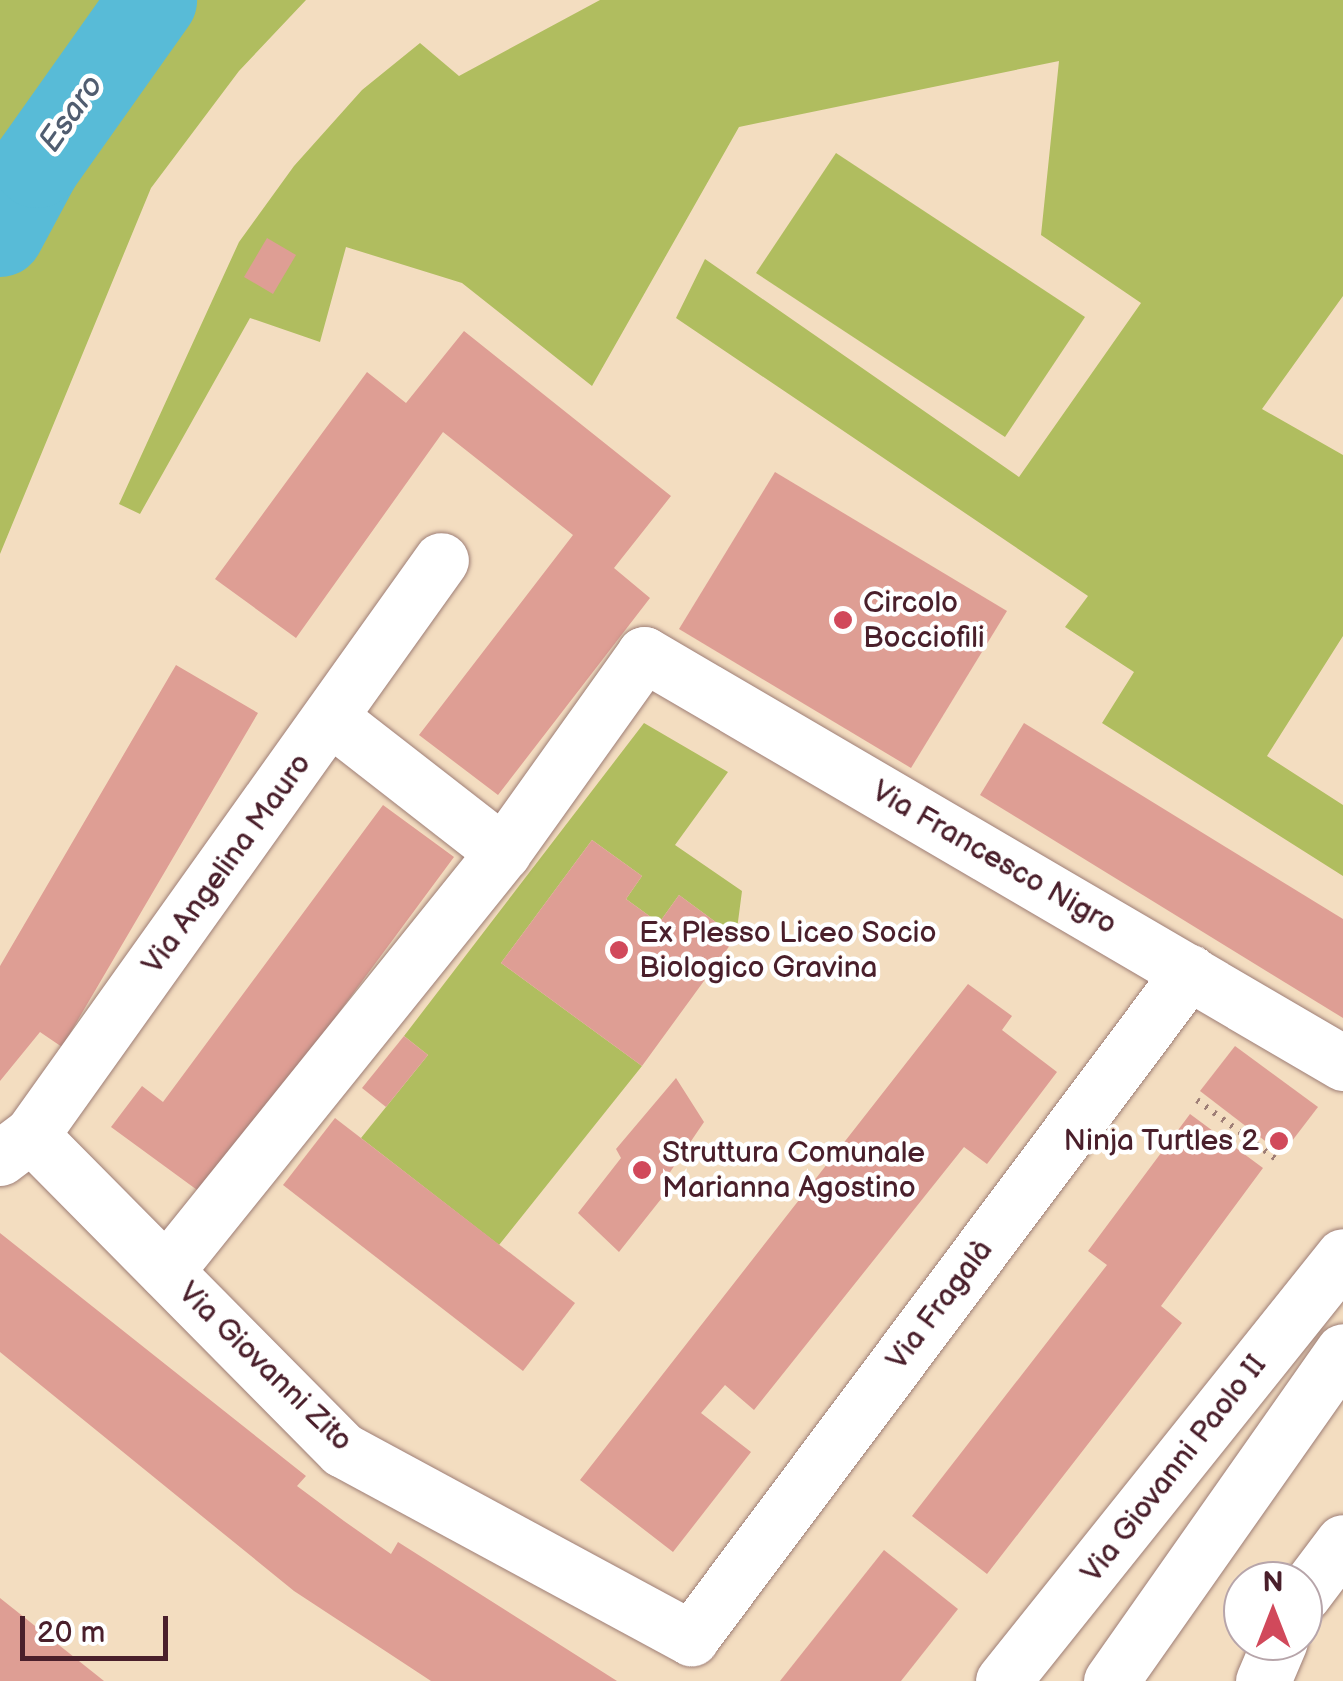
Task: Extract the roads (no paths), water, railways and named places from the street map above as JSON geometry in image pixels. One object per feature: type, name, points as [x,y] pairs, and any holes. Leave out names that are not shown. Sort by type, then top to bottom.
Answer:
[{"type":"street","name":"Via Angelina Mauro","points":[[16,1146],[332,719],[442,560]]},
{"type":"street","name":"Via Francesco Nigro","points":[[503,852],[644,654],[1343,1063]]},
{"type":"street","points":[[166,1271],[503,852],[332,719]]},
{"type":"street","name":"Via Fragalà","points":[[691,1638],[1189,972]]},
{"type":"street","name":"Via Giovanni Zito","points":[[16,1146],[166,1271],[343,1450],[691,1638]]},
{"type":"street","name":"Via Giovanni Paolo II","points":[[1004,1681],[1343,1256]]},
{"type":"street","name":"Via Giovanni Paolo II","points":[[1110,1681],[1343,1351]]},
{"type":"street","points":[[1323,1568],[1343,1542]]},
{"type":"waterway","name":"Esaro","points":[[0,233],[37,164],[153,0]]},
{"type":"place","name":"Circolo Bocciofili","points":[[843,620]]},
{"type":"place","name":"Ex Plesso Liceo Socio Biologico Gravina","points":[[619,950]]},
{"type":"place","name":"Ninja Turtles 2","points":[[1279,1141]]},
{"type":"place","name":"Struttura Comunale Marianna Agostino","points":[[642,1170]]}]
